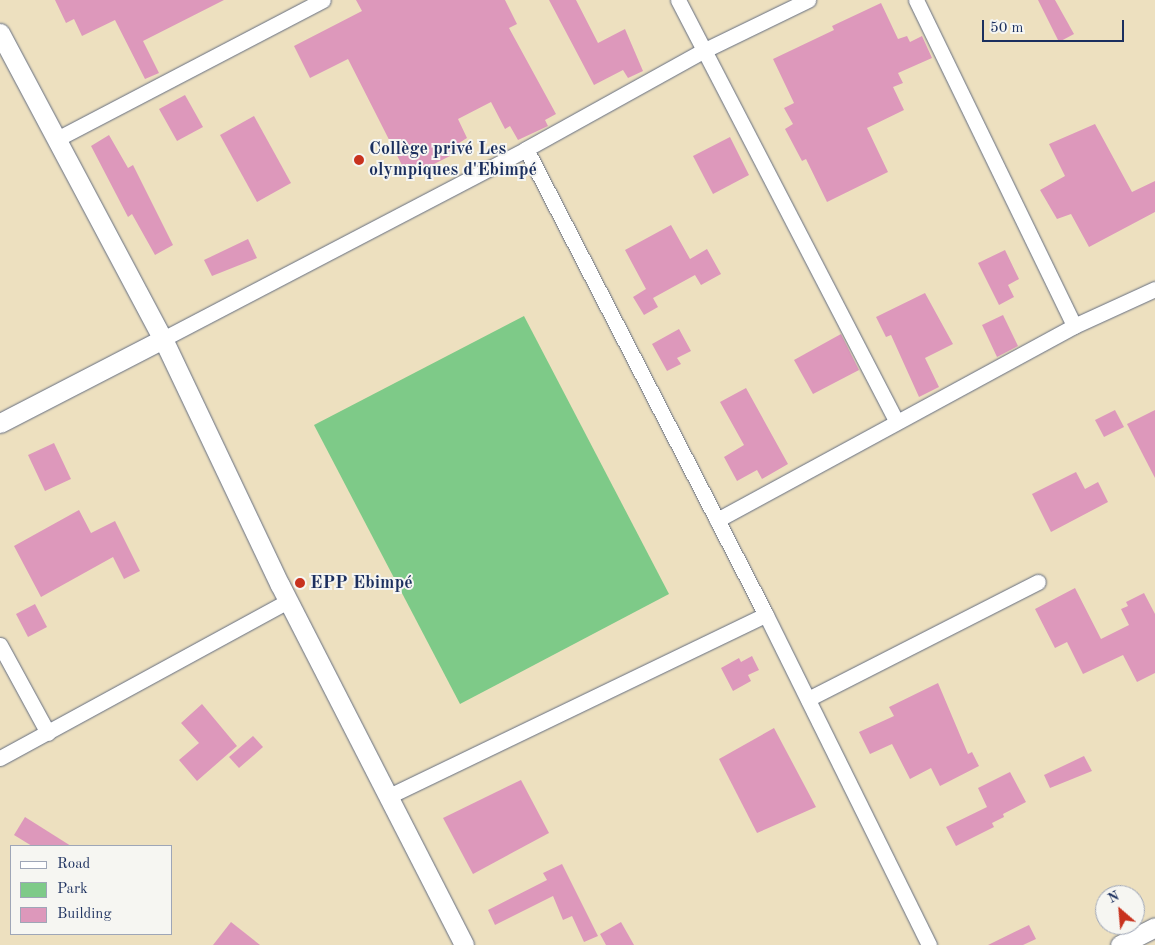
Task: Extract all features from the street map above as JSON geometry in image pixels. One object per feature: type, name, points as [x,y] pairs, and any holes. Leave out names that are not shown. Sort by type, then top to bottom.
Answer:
[{"type":"street","points":[[57,139],[323,0]]},
{"type":"street","points":[[678,0],[896,422]]},
{"type":"street","points":[[0,424],[526,149],[703,51],[808,0]]},
{"type":"street","points":[[916,0],[1074,326]]},
{"type":"street","points":[[0,33],[163,339],[288,601],[464,945]]},
{"type":"street","points":[[526,149],[766,614],[929,945]]},
{"type":"street","points":[[717,520],[1074,326],[1155,289]]},
{"type":"street","points":[[808,699],[1038,582]]},
{"type":"street","points":[[0,758],[288,601]]},
{"type":"street","points":[[387,797],[766,614]]},
{"type":"street","points":[[0,645],[48,733]]},
{"type":"street","points":[[1120,945],[1155,927]]},
{"type":"green space","points":[[524,316],[669,594],[460,704],[314,425]]},
{"type":"building","points":[[55,0],[224,0],[143,41],[159,73],[145,79],[115,20],[82,36],[74,19],[66,23]]},
{"type":"building","points":[[356,0],[505,0],[517,24],[509,28],[556,114],[545,120],[548,126],[518,140],[510,126],[505,129],[491,102],[458,119],[467,138],[459,143],[462,150],[408,177],[348,59],[310,78],[294,46],[362,11]]},
{"type":"building","points":[[549,0],[576,0],[598,43],[625,29],[643,71],[628,78],[623,70],[594,85]]},
{"type":"building","points":[[1038,0],[1055,0],[1074,34],[1059,42]]},
{"type":"building","points":[[881,3],[898,39],[907,36],[910,42],[922,36],[932,58],[898,73],[903,83],[893,87],[904,110],[867,128],[888,172],[827,202],[806,159],[802,161],[785,129],[793,124],[784,108],[794,103],[773,59],[834,30],[832,26]]},
{"type":"building","points":[[185,95],[203,127],[177,141],[159,109]]},
{"type":"building","points":[[254,116],[291,183],[257,202],[220,135]]},
{"type":"building","points":[[1095,124],[1132,192],[1155,181],[1155,212],[1089,247],[1071,214],[1057,219],[1040,190],[1065,176],[1049,144]]},
{"type":"building","points":[[109,135],[128,168],[133,165],[173,245],[155,255],[132,214],[128,217],[91,146]]},
{"type":"building","points":[[730,137],[749,175],[713,194],[693,156]]},
{"type":"building","points":[[671,225],[690,259],[707,249],[721,274],[701,285],[695,275],[653,298],[658,307],[644,315],[633,297],[646,289],[625,250]]},
{"type":"building","points":[[248,239],[257,258],[212,276],[204,260]]},
{"type":"building","points":[[1005,250],[1019,279],[1008,285],[1014,297],[999,305],[978,263]]},
{"type":"building","points":[[925,293],[953,344],[925,358],[939,387],[919,397],[891,335],[886,337],[876,317]]},
{"type":"building","points":[[1003,315],[1018,346],[997,357],[982,325]]},
{"type":"building","points":[[679,329],[691,351],[677,358],[681,364],[667,371],[652,344]]},
{"type":"building","points":[[841,334],[859,370],[813,394],[794,360]]},
{"type":"building","points":[[746,388],[788,464],[762,479],[757,470],[737,481],[724,457],[744,445],[720,402]]},
{"type":"building","points":[[1115,410],[1124,427],[1104,437],[1095,420]]},
{"type":"building","points":[[1155,410],[1155,478],[1127,424]]},
{"type":"building","points":[[54,443],[71,479],[45,491],[28,455]]},
{"type":"building","points":[[1076,472],[1085,489],[1098,482],[1108,502],[1051,532],[1032,494]]},
{"type":"building","points":[[79,510],[91,533],[115,521],[140,571],[124,579],[113,557],[41,597],[14,546]]},
{"type":"building","points":[[1075,588],[1101,639],[1129,625],[1121,609],[1128,606],[1126,602],[1144,593],[1155,614],[1155,673],[1137,682],[1123,655],[1083,674],[1067,642],[1055,648],[1035,609]]},
{"type":"building","points":[[35,604],[47,627],[28,637],[16,614]]},
{"type":"building","points":[[752,656],[759,670],[748,675],[751,681],[733,691],[721,668],[739,658],[741,662]]},
{"type":"building","points":[[938,683],[968,754],[972,752],[979,766],[940,786],[931,768],[910,779],[892,744],[870,754],[859,732],[894,716],[889,707]]},
{"type":"building","points":[[202,704],[237,746],[197,781],[179,760],[199,743],[181,723]]},
{"type":"building","points":[[774,728],[816,807],[757,833],[719,759]]},
{"type":"building","points":[[253,736],[263,747],[239,768],[229,757]]},
{"type":"building","points":[[1084,756],[1092,771],[1050,788],[1044,775]]},
{"type":"building","points":[[1010,772],[1026,802],[1003,814],[1004,817],[992,823],[994,827],[956,846],[946,827],[987,807],[978,788]]},
{"type":"building","points":[[521,780],[549,833],[473,874],[443,818]]},
{"type":"building","points":[[25,817],[69,845],[30,845],[14,835]]},
{"type":"building","points":[[562,864],[598,936],[584,942],[572,916],[563,920],[553,896],[495,925],[488,910],[547,880],[543,873]]},
{"type":"building","points":[[231,922],[260,945],[213,945]]},
{"type":"building","points":[[621,922],[634,945],[606,945],[600,934]]},
{"type":"building","points":[[1029,925],[1036,939],[1023,945],[988,945]]},
{"type":"place","name":"Collège privé Les olympiques d'Ebimpé","points":[[359,160]]},
{"type":"place","name":"EPP Ebimpé","points":[[300,583]]}]
